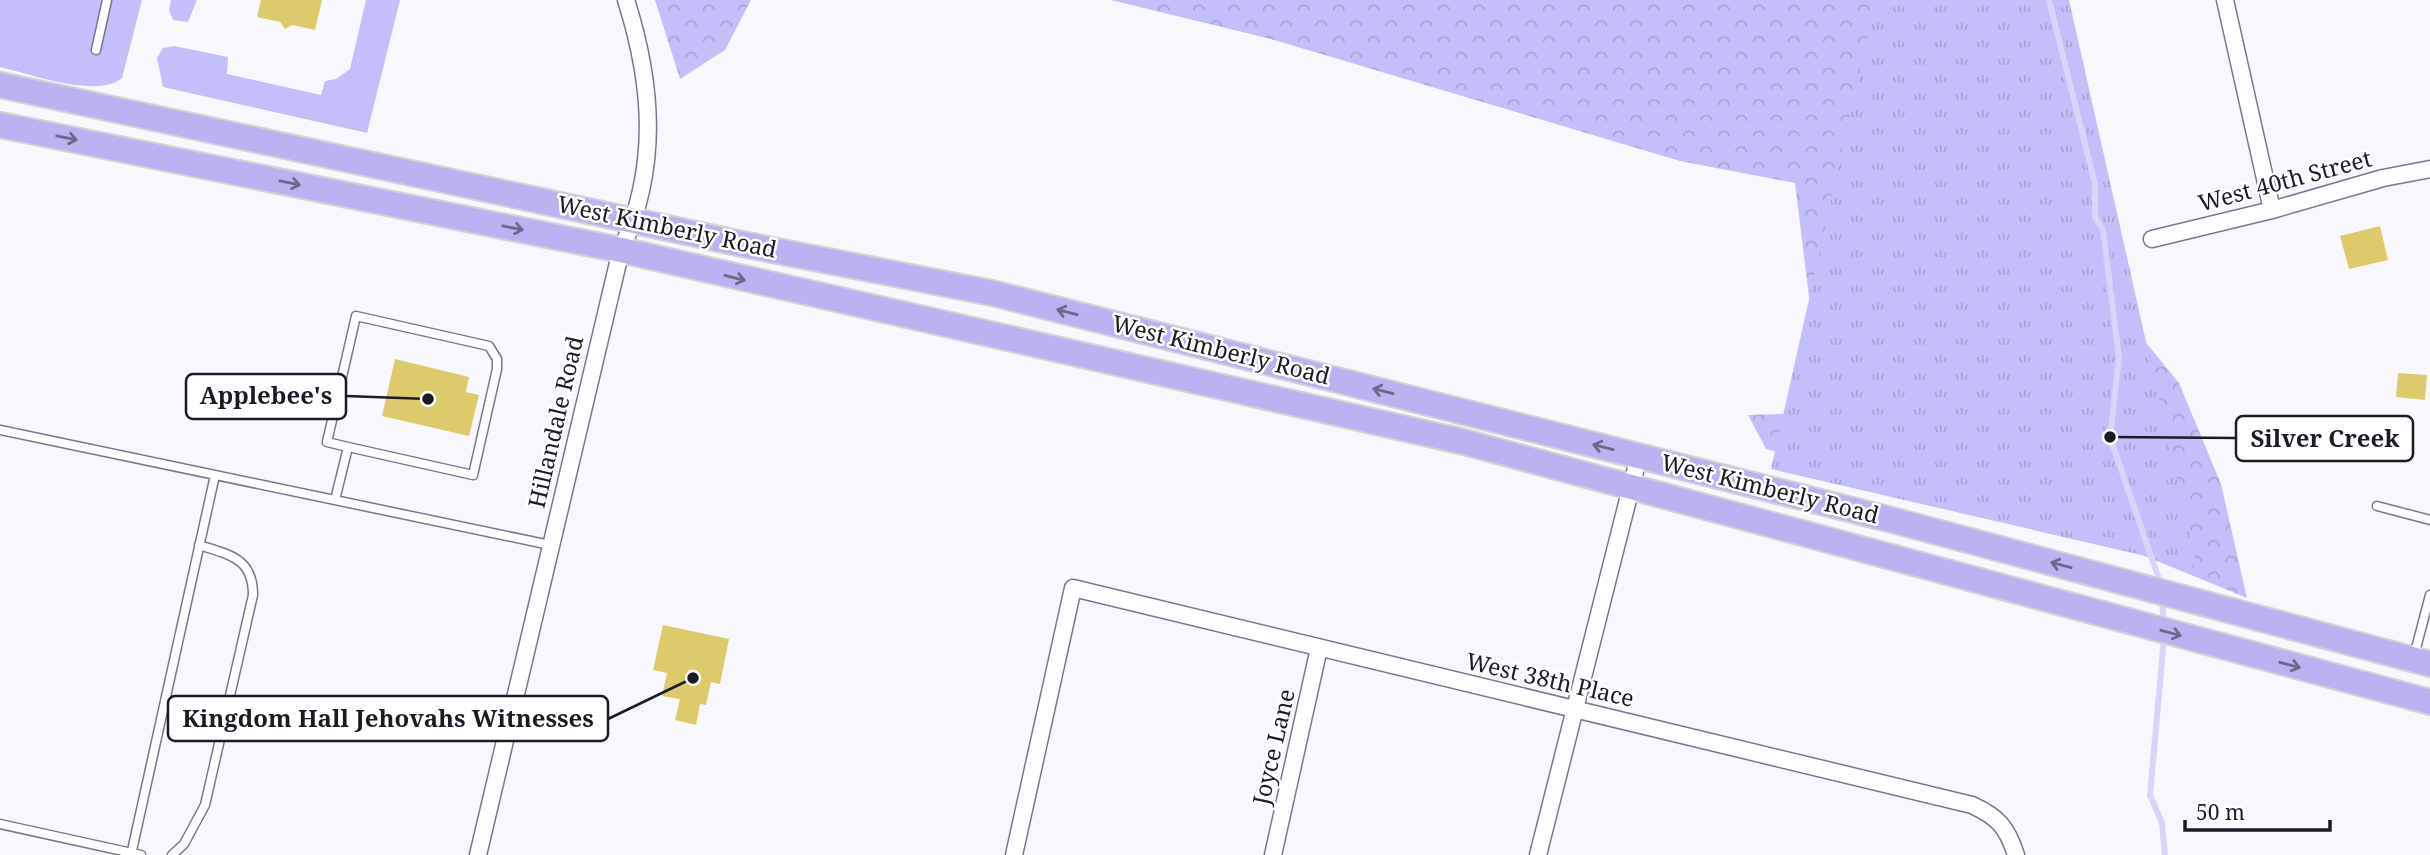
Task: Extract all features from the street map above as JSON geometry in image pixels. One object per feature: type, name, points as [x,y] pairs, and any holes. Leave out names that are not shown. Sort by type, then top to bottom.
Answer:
[{"type":"main road","name":"West Kimberly Road","points":[[0,85],[634,221],[992,293],[1639,456],[2422,662]]},
{"type":"main road","name":"West Kimberly Road","points":[[0,125],[621,250],[1464,442],[2430,702]]},
{"type":"street","name":"Hillandale Road","points":[[478,855],[621,250],[634,221],[647,149],[647,81],[626,0]]},
{"type":"street","points":[[2225,0],[2272,210]]},
{"type":"street","name":"West 40th Street","points":[[2152,239],[2272,210],[2383,178],[2430,169]]},
{"type":"street","points":[[1538,855],[1639,456]]},
{"type":"street","name":"West 38th Place","points":[[1014,855],[1073,588],[1972,804],[1994,815],[2007,832],[2016,855]]},
{"type":"street","name":"Joyce Lane","points":[[1273,855],[1320,648]]},
{"type":"lane","points":[[96,50],[107,0]]},
{"type":"lane","points":[[356,316],[489,346],[494,352],[497,369],[473,475],[348,447],[327,442],[356,316]]},
{"type":"lane","points":[[0,430],[550,545]]},
{"type":"lane","points":[[335,500],[348,447]]},
{"type":"lane","points":[[131,854],[215,475]]},
{"type":"lane","points":[[2377,506],[2430,520]]},
{"type":"lane","points":[[172,855],[184,844],[205,805],[253,595],[253,578],[245,564],[199,545]]},
{"type":"lane","points":[[2422,662],[2430,595]]},
{"type":"lane","points":[[0,824],[141,855]]},
{"type":"lane","points":[[184,844],[184,855]]},
{"type":"green space","points":[[0,0],[142,0],[122,78],[111,84],[81,86],[0,67]]},
{"type":"green space","points":[[171,0],[197,0],[188,22],[173,20],[169,10]]},
{"type":"green space","points":[[366,0],[400,0],[367,133],[163,87],[157,58],[163,48],[174,46],[228,57],[227,74],[321,95],[325,81],[336,79],[350,69]]},
{"type":"green space","points":[[655,0],[751,0],[725,50],[680,79]]},
{"type":"green space","points":[[1111,0],[2054,0],[2134,328],[2179,383],[2221,484],[2247,598],[2123,547],[1766,449],[1748,415],[1818,413],[1840,376],[1809,297],[1795,183],[1680,161],[1271,39]]},
{"type":"green space","points":[[1876,0],[2069,0],[2197,568],[1771,469]]},
{"type":"building","points":[[261,0],[322,0],[315,30],[292,25],[285,29],[280,22],[257,17]]},
{"type":"building","points":[[2380,226],[2388,260],[2349,269],[2340,236]]},
{"type":"building","points":[[395,359],[469,377],[466,392],[479,395],[469,436],[382,416]]},
{"type":"building","points":[[2398,373],[2427,375],[2425,400],[2396,397]]},
{"type":"building","points":[[663,625],[729,639],[720,684],[711,682],[706,705],[700,704],[696,725],[675,720],[680,699],[662,696],[667,673],[653,670]]},
{"type":"waterway","points":[[2049,0],[2095,184],[2095,217],[2103,230],[2119,358],[2110,437],[2161,585]]},
{"type":"waterway","points":[[2162,600],[2164,624]]},
{"type":"waterway","points":[[2164,638],[2150,795],[2162,823],[2165,855]]},
{"type":"place","name":"Applebee's","points":[[428,399]]},
{"type":"place","name":"Silver Creek","points":[[2110,437]]},
{"type":"place","name":"Kingdom Hall Jehovahs Witnesses","points":[[693,678]]}]
